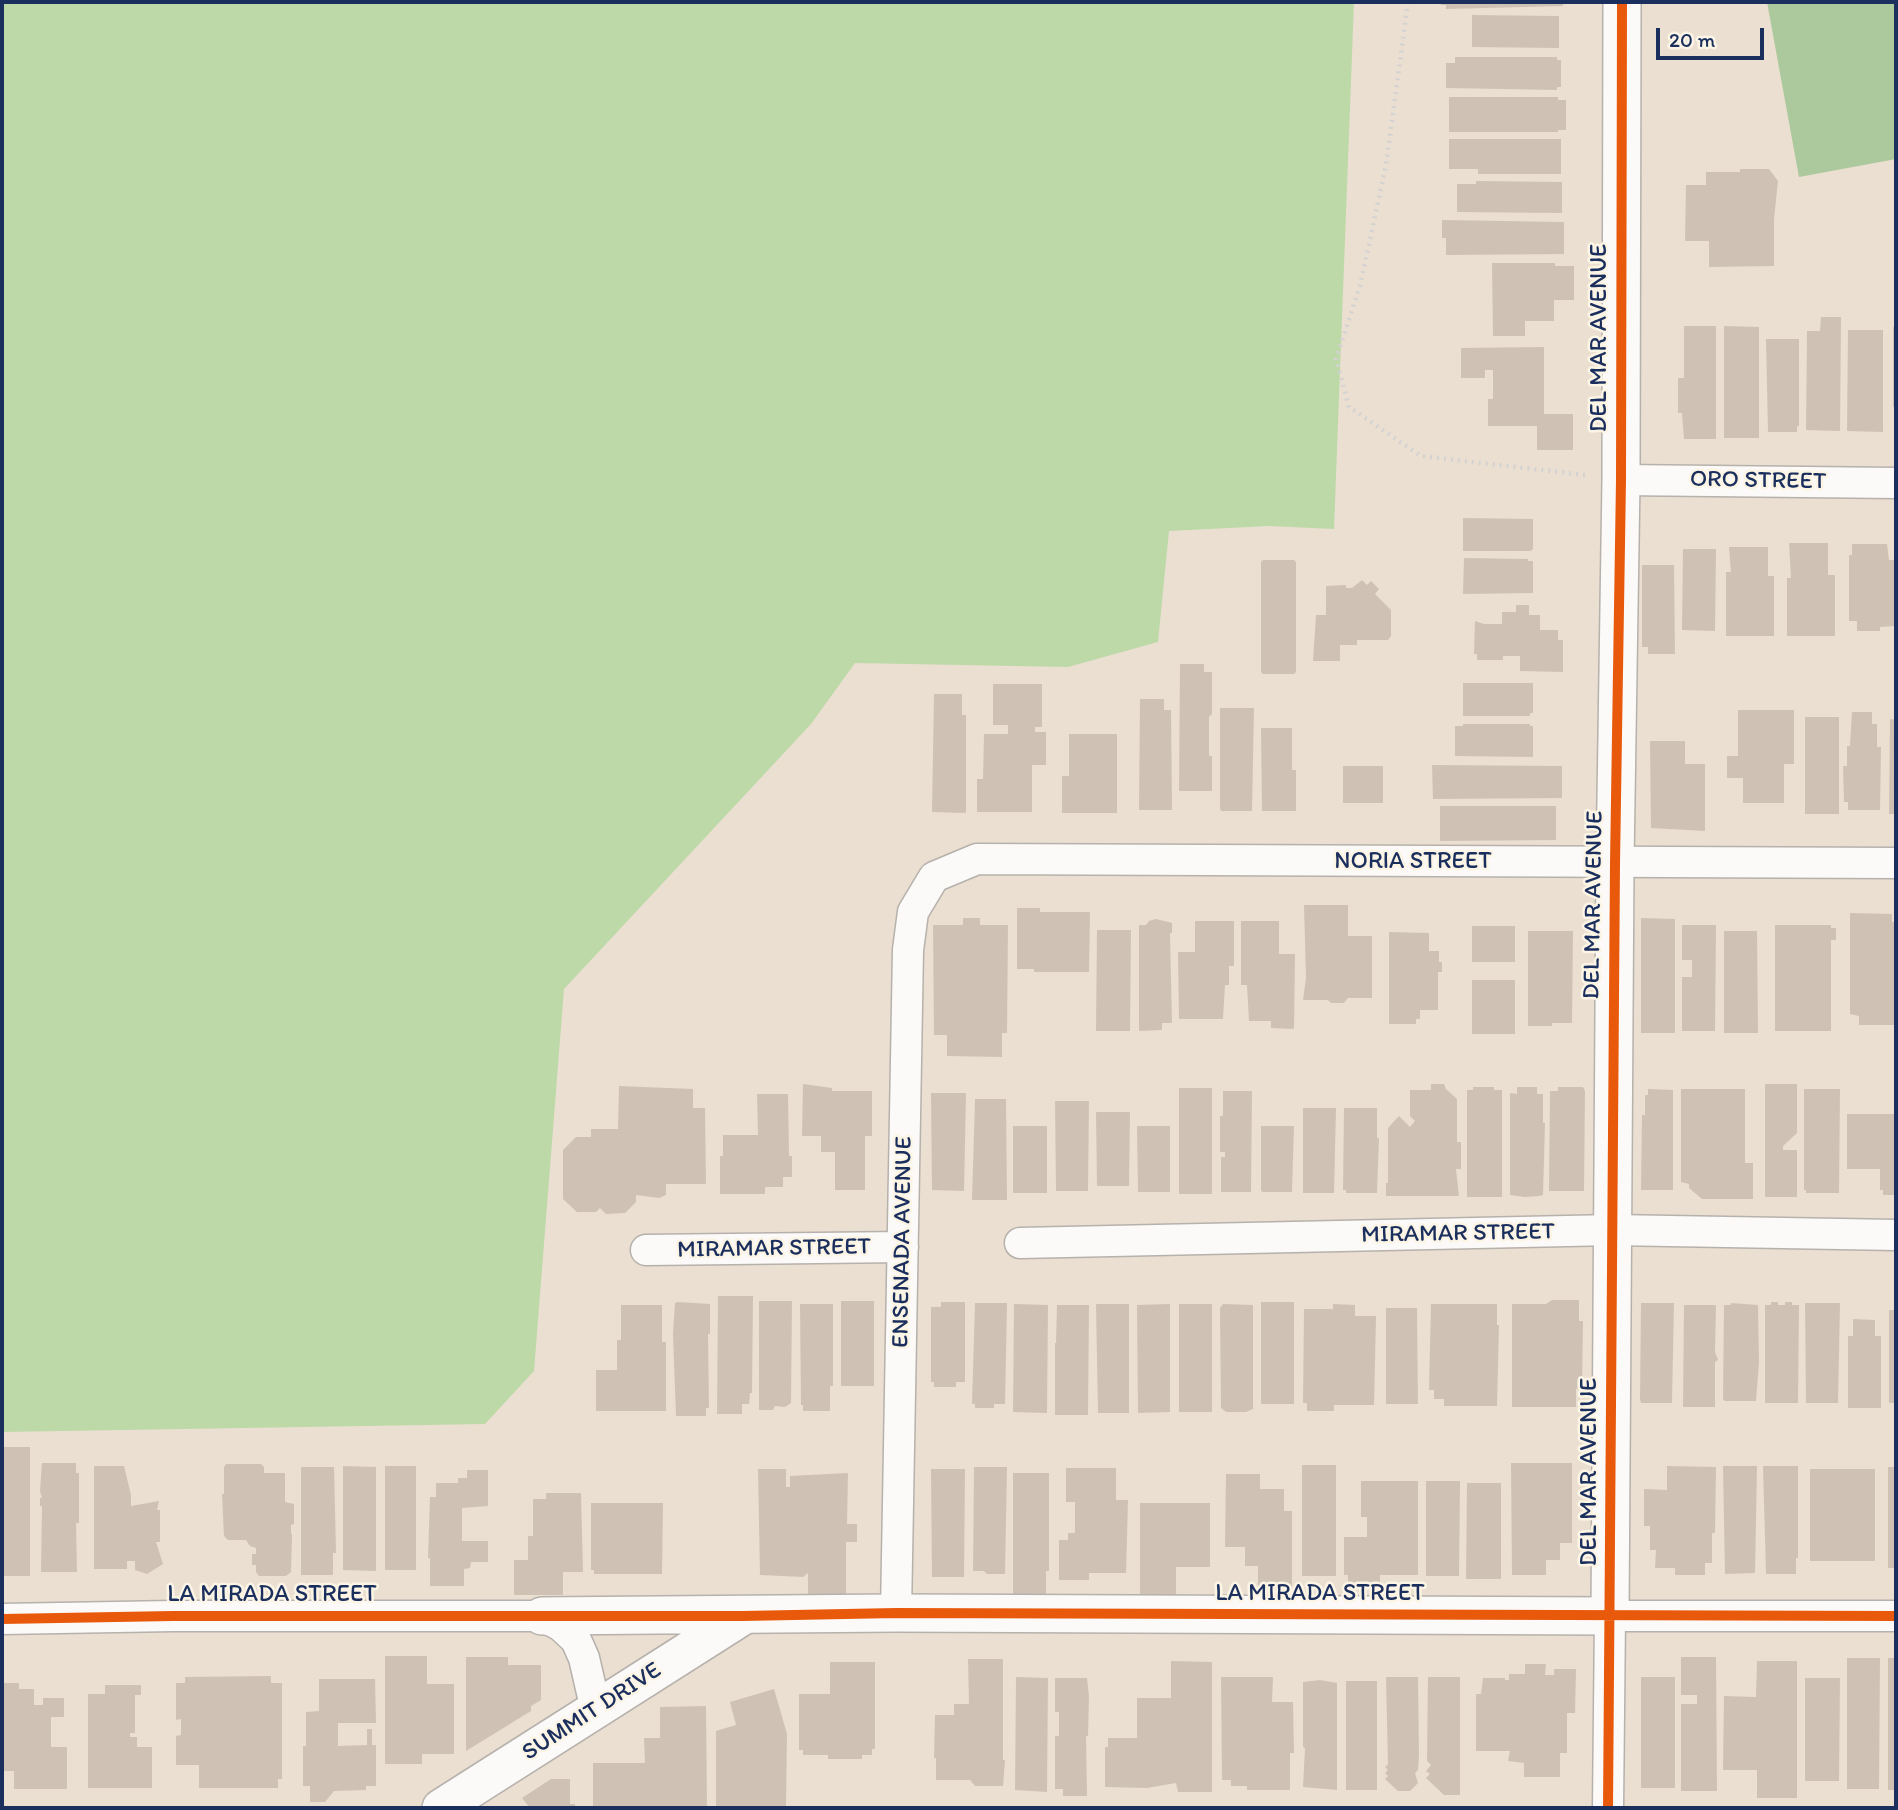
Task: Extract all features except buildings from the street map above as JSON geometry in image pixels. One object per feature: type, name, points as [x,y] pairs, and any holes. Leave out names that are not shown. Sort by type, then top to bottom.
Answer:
[{"type":"street","name":"DEL MAR AVENUE","points":[[1608,1808],[1615,863],[1621,480],[1622,2]]},
{"type":"street","name":"ORO STREET","points":[[1621,480],[1896,483]]},
{"type":"street","name":"NORIA STREET","points":[[934,877],[977,859],[1896,863]]},
{"type":"street","name":"ENSENADA AVENUE","points":[[896,1613],[908,950],[913,912],[934,877]]},
{"type":"street","name":"MIRAMAR STREET","points":[[1020,1243],[1613,1230],[1896,1235]]},
{"type":"street","name":"MIRAMAR STREET","points":[[646,1250],[903,1247]]},
{"type":"street","name":"LA MIRADA STREET","points":[[2,1619],[896,1613],[1896,1616]]},
{"type":"street","points":[[542,1616],[561,1626],[576,1640],[584,1658],[596,1710]]},
{"type":"street","name":"SUMMIT DRIVE","points":[[441,1808],[743,1616]]},
{"type":"path","points":[[1408,2],[1387,165],[1360,286],[1336,359],[1349,407],[1421,456],[1621,480]]},
{"type":"green space","points":[[2,2],[1354,2],[1334,529],[1269,526],[1169,531],[1158,642],[1068,667],[855,663],[811,724],[564,989],[534,1371],[485,1424],[2,1432]]},
{"type":"green space","points":[[1767,2],[1896,2],[1896,159],[1799,177]]},
{"type":"cycle path","points":[[1608,1808],[1615,863],[1621,480],[1622,2]]},
{"type":"cycle path","points":[[2,1619],[896,1613],[1896,1616]]}]
